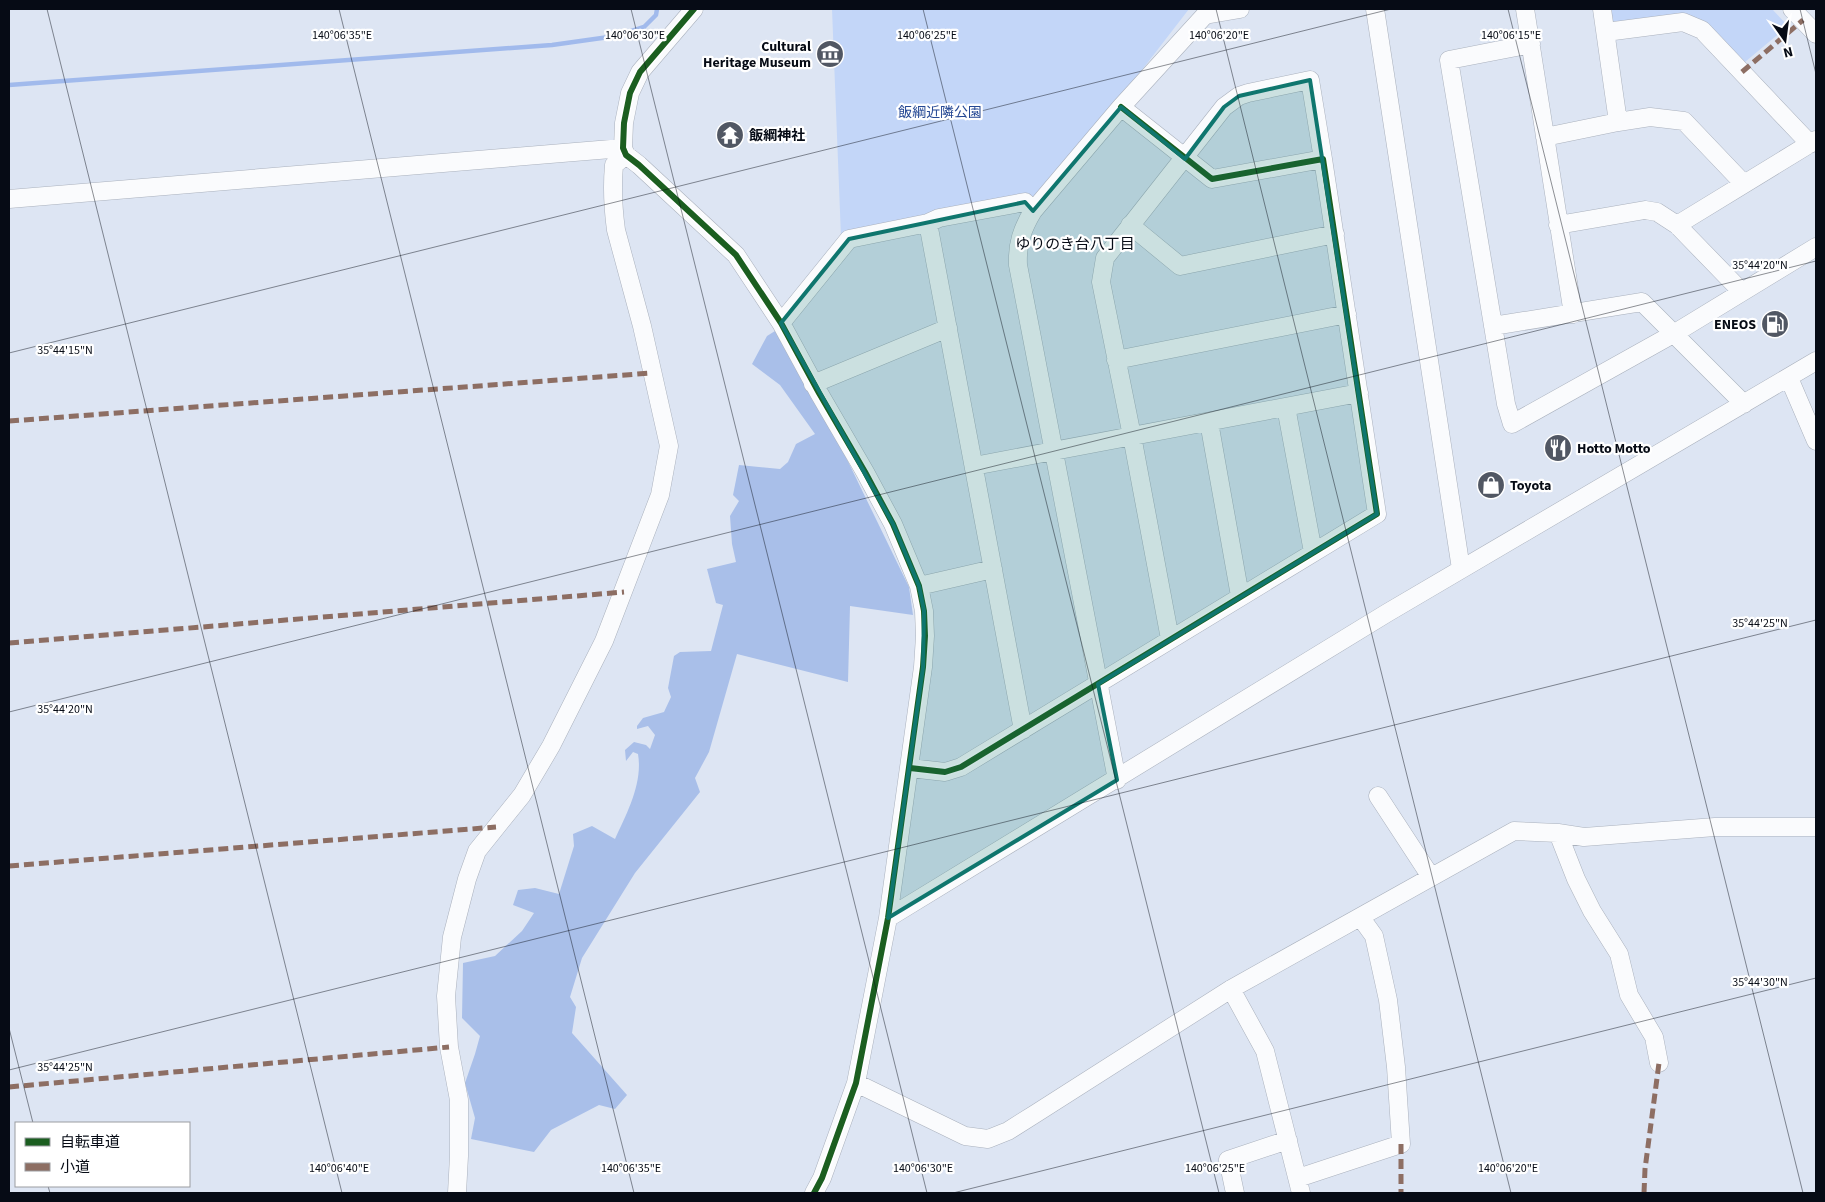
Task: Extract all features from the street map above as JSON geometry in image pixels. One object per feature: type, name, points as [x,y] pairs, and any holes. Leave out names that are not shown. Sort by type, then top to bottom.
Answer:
[{"type":"street","points":[[457,1193],[459,1156],[458,1100],[449,1047],[446,996],[452,937],[467,879],[477,851],[522,795],[551,746],[604,641],[660,495],[669,446],[642,326],[616,230],[612,188],[614,166],[624,151],[624,123],[630,93],[640,72],[694,9]]},
{"type":"street","points":[[1117,780],[1018,265],[1020,239],[1025,224],[1034,211],[1121,107],[1205,15],[1240,9]]},
{"type":"street","points":[[1375,9],[1461,569]]},
{"type":"street","points":[[1525,9],[1572,314]]},
{"type":"street","points":[[1602,9],[1618,122]]},
{"type":"street","points":[[1792,9],[1816,34]]},
{"type":"street","points":[[1606,32],[1683,22],[1702,30],[1813,142],[1677,225]]},
{"type":"street","points":[[1531,44],[1449,60],[1506,404],[1512,424],[1675,333],[1816,246]]},
{"type":"street","points":[[910,768],[945,772],[961,767],[1377,514],[1310,80],[1248,93],[1239,96],[1224,108],[1105,258],[1101,275],[1170,639]]},
{"type":"street","points":[[1121,107],[1212,179],[1323,159]]},
{"type":"street","points":[[1545,137],[1650,116],[1684,121],[1744,184]]},
{"type":"street","points":[[9,199],[624,151],[736,255],[781,323],[893,524],[919,586],[924,611],[925,636],[910,768],[888,918],[856,1083],[822,1178],[814,1193]]},
{"type":"street","points":[[781,323],[849,239],[928,223],[939,218],[1025,202],[1034,211]]},
{"type":"street","points":[[1558,225],[1645,210],[1657,212],[1677,225],[1742,292]]},
{"type":"street","points":[[928,223],[1023,730]]},
{"type":"street","points":[[1130,225],[1180,266],[1334,234]]},
{"type":"street","points":[[1493,326],[1642,302],[1744,404]]},
{"type":"street","points":[[1116,360],[1347,314]]},
{"type":"street","points":[[814,384],[948,328]]},
{"type":"street","points":[[888,918],[1461,569],[1816,361]]},
{"type":"street","points":[[1789,378],[1816,441]]},
{"type":"street","points":[[974,466],[1359,393]]},
{"type":"street","points":[[1286,407],[1313,552]]},
{"type":"street","points":[[1209,422],[1240,596]]},
{"type":"street","points":[[919,586],[993,569]]},
{"type":"street","points":[[1378,796],[1431,877]]},
{"type":"street","points":[[856,1083],[965,1136],[988,1139],[1008,1131],[1231,989],[1514,831],[1558,833],[1584,838],[1715,827],[1816,827]]},
{"type":"street","points":[[1558,833],[1576,879],[1592,911],[1619,954],[1629,996],[1654,1037],[1659,1063]]},
{"type":"street","points":[[1231,989],[1266,1051],[1299,1186],[1401,1144],[1396,1067],[1388,1000],[1374,936],[1360,918]]},
{"type":"street","points":[[1235,1193],[1228,1160],[1288,1140]]},
{"type":"highlighted area","points":[[1310,80],[1377,514],[1098,684],[1117,780],[888,918],[923,667],[924,611],[919,586],[893,524],[781,323],[849,239],[1025,202],[1033,211],[1121,107],[1185,159],[1224,107],[1239,96]]},
{"type":"green space","name":"飯綱近隣公園","points":[[832,9],[1189,9],[1033,211],[1026,200],[841,237]]},
{"type":"green space","points":[[1610,9],[1772,9],[1788,26],[1745,62],[1705,25],[1613,26]]},
{"type":"shaded area","points":[[775,331],[840,445],[909,587],[913,615],[850,606],[848,682],[737,654],[709,752],[695,778],[700,792],[635,873],[582,958],[570,997],[576,1007],[572,1033],[627,1095],[615,1109],[599,1105],[551,1130],[534,1152],[471,1139],[475,1118],[465,1083],[480,1036],[462,1018],[463,963],[495,956],[522,931],[534,913],[513,905],[518,890],[535,888],[559,894],[574,846],[573,834],[592,826],[615,839],[633,798],[638,776],[638,754],[633,752],[626,761],[625,750],[634,742],[646,745],[650,749],[655,735],[648,726],[637,729],[637,726],[643,718],[664,712],[671,697],[668,688],[674,656],[680,652],[711,651],[723,605],[716,603],[707,569],[736,562],[732,544],[730,516],[739,501],[733,495],[739,465],[780,469],[788,462],[796,444],[815,434],[780,385],[752,364],[767,336]]},
{"type":"waterway","points":[[9,85],[552,45],[616,36],[644,27],[656,15],[657,9]]},
{"type":"marked path","points":[[1742,72],[1803,20]]},
{"type":"marked path","points":[[9,421],[652,373]]},
{"type":"marked path","points":[[9,643],[624,592]]},
{"type":"marked path","points":[[9,866],[496,827]]},
{"type":"marked path","points":[[9,1087],[449,1047]]},
{"type":"marked path","points":[[1644,1193],[1645,1169],[1659,1063]]},
{"type":"marked path","points":[[1401,1144],[1401,1193]]},
{"type":"cycle path","points":[[694,9],[640,72],[630,93],[624,123],[623,148],[626,155],[736,255],[781,323],[893,524],[919,586],[924,611],[923,667],[888,918],[856,1083],[822,1178],[814,1193]]},
{"type":"cycle path","points":[[910,768],[945,772],[961,767],[1377,514],[1323,159],[1212,179],[1121,107]]},
{"type":"place","name":"Cultural Heritage Museum","points":[[830,54]]},
{"type":"place","name":"飯綱神社","points":[[730,135]]},
{"type":"place","name":"ENEOS","points":[[1775,324]]},
{"type":"place","name":"Hotto Motto","points":[[1558,448]]},
{"type":"place","name":"Toyota","points":[[1491,485]]},
{"type":"district","name":"ゆりのき台八丁目","points":[[1075,244]]}]
